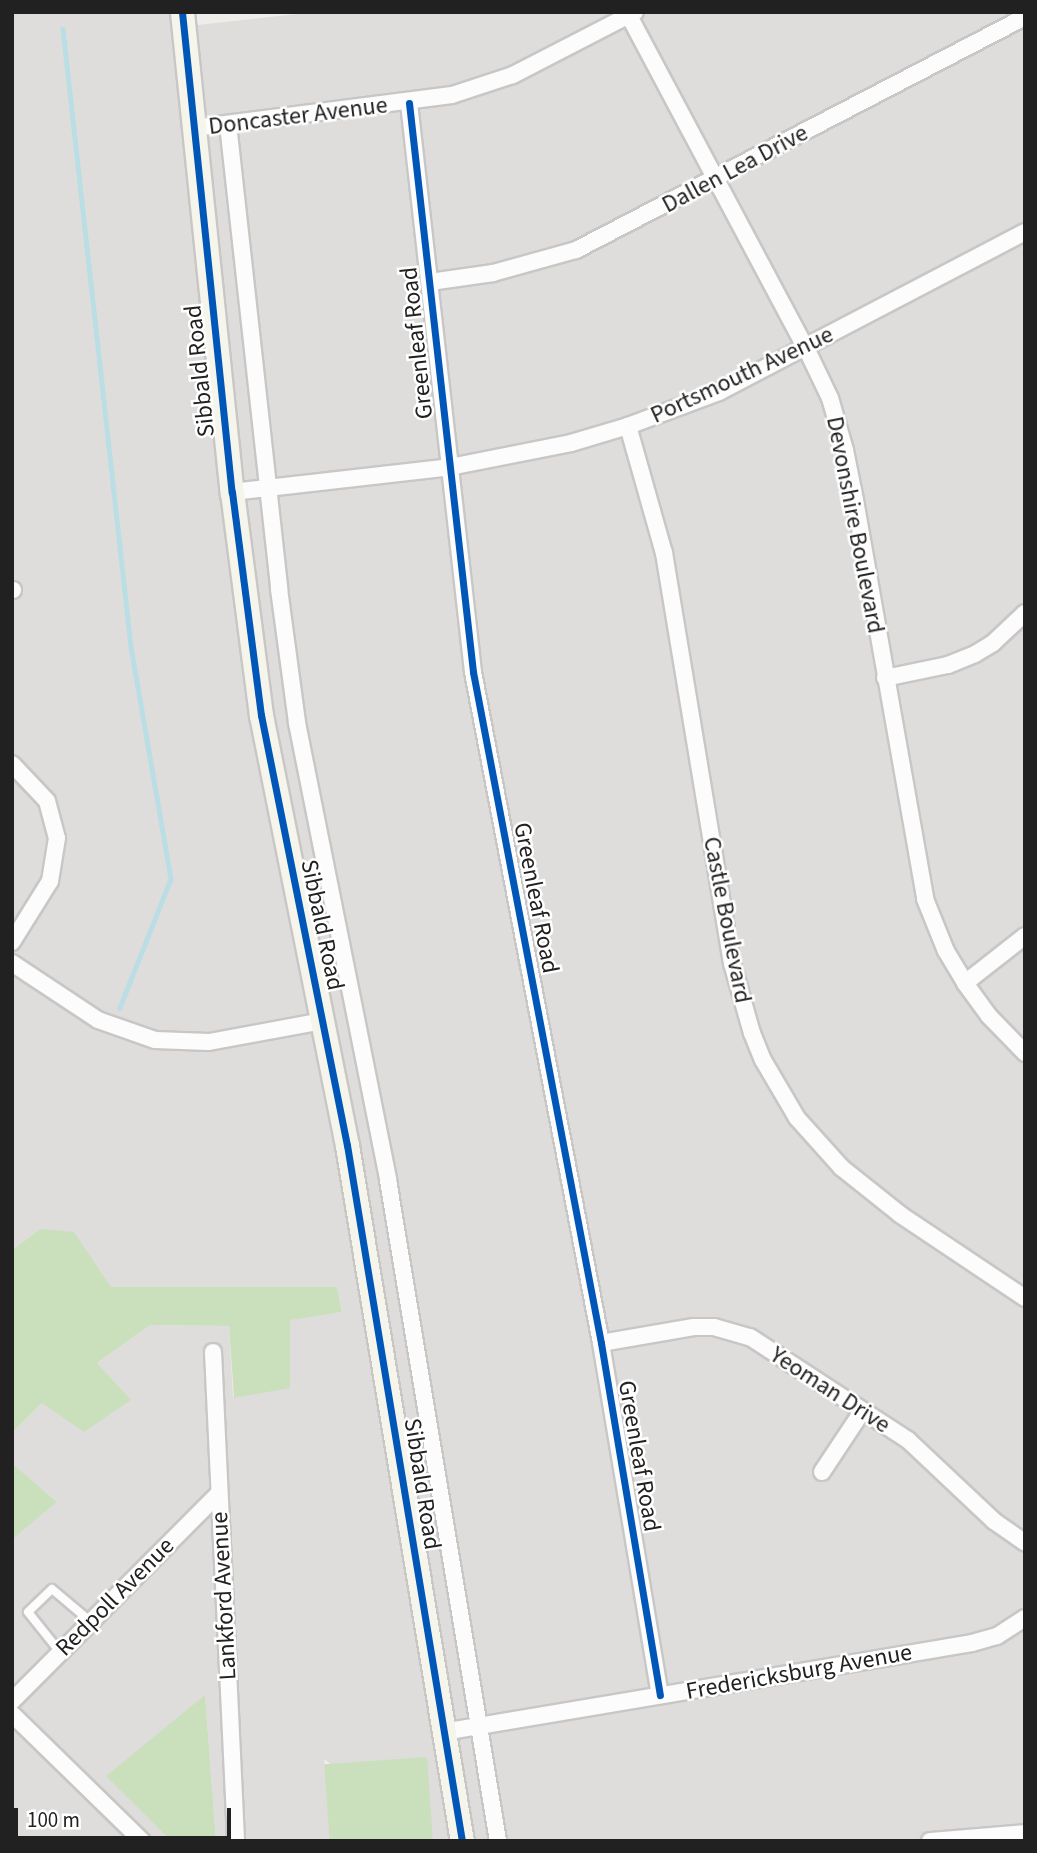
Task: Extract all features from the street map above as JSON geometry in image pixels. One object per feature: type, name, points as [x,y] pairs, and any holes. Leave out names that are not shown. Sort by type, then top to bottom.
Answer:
[{"type":"street","name":"Sibbald Road","points":[[182,12],[232,492],[261,715],[346,1145],[462,1841]]},
{"type":"street","name":"Doncaster Avenue","points":[[194,128],[409,103],[461,92],[513,75],[630,13]]},
{"type":"street","name":"Devonshire Boulevard","points":[[630,13],[830,398],[845,450],[925,899],[946,951],[965,983],[989,1016],[1025,1053]]},
{"type":"street","name":"Dallen Lea Drive","points":[[430,282],[493,273],[576,250],[1025,17]]},
{"type":"street","name":"Greenleaf Road","points":[[409,103],[473,672],[601,1343],[660,1695]]},
{"type":"street","points":[[228,124],[297,723],[388,1180],[498,1841]]},
{"type":"street","name":"Portsmouth Avenue","points":[[232,492],[450,467],[571,443],[628,426],[719,391],[1025,232]]},
{"type":"street","name":"Castle Boulevard","points":[[628,426],[651,497],[664,553],[732,963],[751,1033],[763,1060],[797,1118],[842,1168],[901,1215],[1025,1298]]},
{"type":"street","points":[[885,678],[948,664],[975,654],[993,643],[1025,613]]},
{"type":"street","points":[[12,764],[47,801],[57,838],[50,881],[12,942]]},
{"type":"street","points":[[965,983],[1025,936]]},
{"type":"street","points":[[12,963],[98,1020],[155,1040],[209,1042],[322,1021]]},
{"type":"street","name":"Yeoman Drive","points":[[601,1343],[694,1328],[732,1330],[750,1337],[861,1413],[908,1440],[994,1521],[1025,1543]]},
{"type":"street","name":"Lankford Avenue","points":[[212,1352],[236,1841]]},
{"type":"street","points":[[822,1472],[861,1413]]},
{"type":"street","name":"Redpoll Avenue","points":[[12,1701],[219,1493]]},
{"type":"street","name":"Fredericksburg Avenue","points":[[443,1732],[972,1643],[997,1636],[1025,1618]]},
{"type":"street","points":[[12,1714],[142,1841]]},
{"type":"street","points":[[930,1841],[1025,1833]]},
{"type":"lane","points":[[60,1652],[27,1612],[52,1588],[91,1622]]},
{"type":"shaded area","points":[[12,12],[175,12],[310,1000],[455,1841],[414,1841],[433,1839],[324,1759],[335,1841],[216,1841],[205,1696],[107,1776],[171,1841],[12,1841],[12,1540],[57,1502],[12,1463],[12,1433],[42,1403],[130,1400],[97,1363],[150,1325],[229,1326],[233,1397],[289,1319],[342,1312],[337,1287],[111,1287],[40,1229],[12,1250]]},
{"type":"shaded area","points":[[315,12],[1025,12],[1025,1841],[469,1841],[266,711],[189,26]]},
{"type":"green space","points":[[40,1229],[74,1232],[111,1287],[337,1287],[342,1312],[290,1320],[290,1388],[234,1398],[229,1326],[150,1325],[97,1363],[131,1400],[84,1432],[42,1403],[12,1433],[12,1250]]},
{"type":"green space","points":[[12,1463],[57,1502],[12,1540]]},
{"type":"green space","points":[[205,1695],[216,1841],[171,1841],[106,1776]]},
{"type":"green space","points":[[427,1757],[433,1839],[330,1841],[324,1764]]},
{"type":"waterway","points":[[63,29],[131,647],[171,879],[120,1008]]},
{"type":"cycle path","points":[[182,12],[232,492],[261,715],[347,1145],[462,1841]]},
{"type":"cycle path","points":[[409,103],[473,672],[601,1343],[660,1695]]}]
